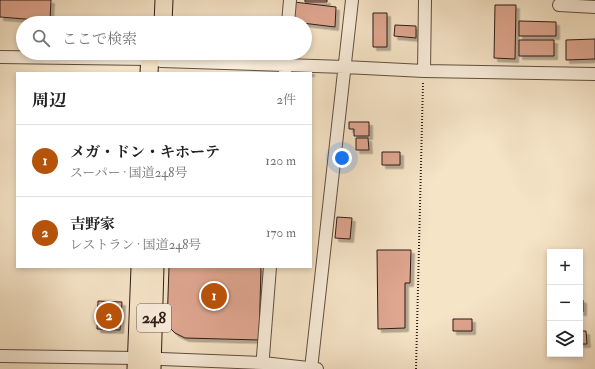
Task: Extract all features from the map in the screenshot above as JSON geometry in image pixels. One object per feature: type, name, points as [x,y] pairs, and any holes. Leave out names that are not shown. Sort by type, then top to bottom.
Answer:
[{"type":"highway","points":[[151,16],[152,0]]},
{"type":"highway","points":[[163,16],[164,0]]},
{"type":"highway","name":"248","points":[[140,268],[144,364]]},
{"type":"highway","name":"248","points":[[144,364],[155,268]]},
{"type":"street","points":[[289,16],[290,0]]},
{"type":"street","points":[[311,369],[352,0]]},
{"type":"street","points":[[424,71],[425,0]]},
{"type":"street","points":[[559,6],[595,7]]},
{"type":"street","points":[[0,56],[16,57]]},
{"type":"street","points":[[104,60],[285,69],[345,67],[424,71],[595,74]]},
{"type":"street","points":[[262,366],[270,268]]},
{"type":"street","points":[[0,356],[144,364],[262,366],[317,369]]},
{"type":"path","points":[[416,369],[424,71]]},
{"type":"building","points":[[0,0],[51,0],[50,16],[16,16],[16,18],[0,17]]},
{"type":"building","points":[[305,0],[327,0],[327,2],[305,2]]},
{"type":"building","points":[[294,2],[336,7],[335,27],[312,24],[312,16],[294,16]]},
{"type":"building","points":[[495,5],[516,5],[515,59],[494,58]]},
{"type":"building","points":[[373,13],[387,13],[387,47],[373,47]]},
{"type":"building","points":[[519,21],[556,22],[556,36],[519,36]]},
{"type":"building","points":[[395,25],[416,26],[416,38],[394,36]]},
{"type":"building","points":[[595,39],[595,59],[566,60],[566,40]]},
{"type":"building","points":[[519,40],[554,40],[554,56],[519,56]]},
{"type":"building","points":[[290,70],[311,71],[311,72],[290,72]]},
{"type":"building","points":[[349,122],[369,122],[369,136],[354,136],[354,129],[349,129]]},
{"type":"building","points":[[356,138],[368,138],[369,150],[356,150]]},
{"type":"building","points":[[382,152],[400,152],[400,165],[382,165]]},
{"type":"building","points":[[337,217],[352,218],[350,239],[335,238]]},
{"type":"building","points":[[377,250],[411,250],[410,283],[405,283],[405,328],[378,329]]},
{"type":"building","points":[[169,268],[261,268],[259,340],[185,338],[175,333],[167,325]]},
{"type":"building","points":[[98,301],[122,302],[120,330],[97,329]]},
{"type":"building","points":[[453,319],[472,319],[472,331],[453,331]]},
{"type":"building","points":[[583,331],[586,331],[587,344],[583,344]]},
{"type":"place","name":"メガ・ドン・キホーテ","points":[[214,296]]},
{"type":"place","name":"吉野家","points":[[109,316]]}]
